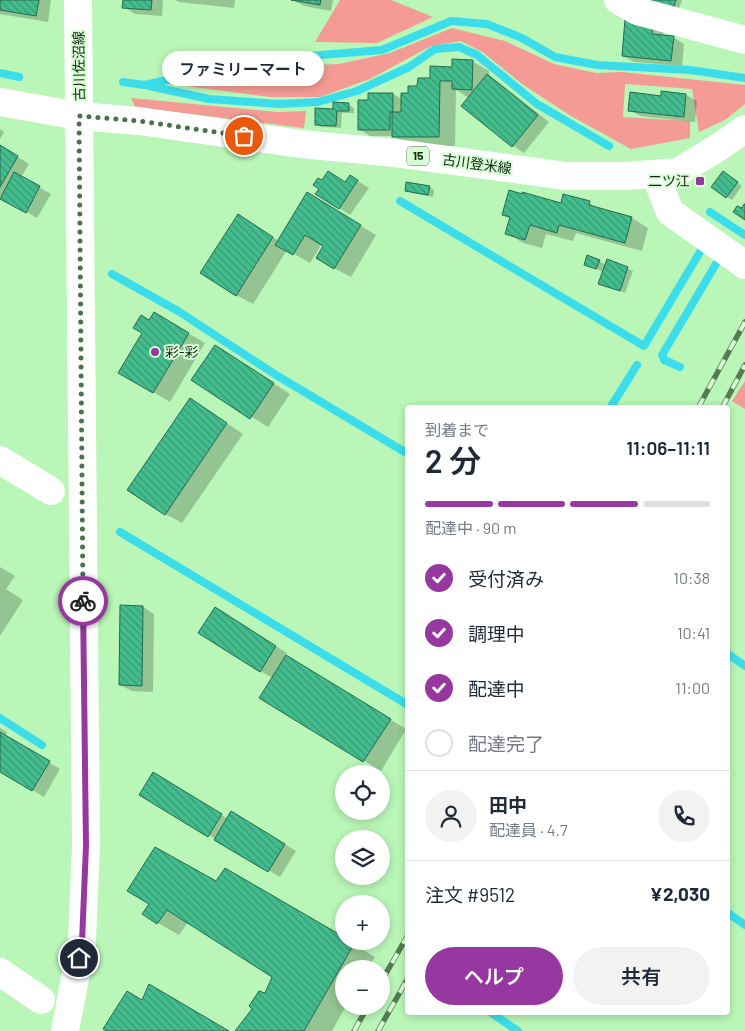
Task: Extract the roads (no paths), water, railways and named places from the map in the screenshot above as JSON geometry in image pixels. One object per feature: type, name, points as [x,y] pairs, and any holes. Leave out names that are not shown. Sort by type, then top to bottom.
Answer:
[{"type":"main road","name":"古川佐沼線","points":[[65,1031],[82,942],[86,846],[78,0]]},
{"type":"main road","points":[[618,0],[638,11],[745,40]]},
{"type":"main road","name":"古川登米線","points":[[0,102],[79,116],[139,121],[301,144],[395,153],[566,176],[626,176],[678,172],[745,129]]},
{"type":"main road","points":[[655,174],[670,212],[745,265]]},
{"type":"main road","points":[[0,460],[51,491]]},
{"type":"main road","points":[[0,972],[41,1000]]},
{"type":"waterway","points":[[123,82],[144,85],[261,60],[382,50],[451,21],[487,24],[522,38],[555,57],[597,65],[690,70],[745,78]]},
{"type":"waterway","points":[[149,86],[209,99],[279,104],[318,102],[357,91],[409,67],[435,49],[459,47],[477,55],[537,104],[609,146]]},
{"type":"waterway","points":[[0,73],[19,77]]},
{"type":"waterway","points":[[400,201],[644,346],[700,252]]},
{"type":"waterway","points":[[710,212],[745,235]]},
{"type":"waterway","points":[[680,367],[664,360],[662,355],[716,264]]},
{"type":"waterway","points":[[112,274],[178,311],[276,375],[405,452]]},
{"type":"waterway","points":[[612,405],[637,365]]},
{"type":"waterway","points":[[120,532],[405,703]]},
{"type":"waterway","points":[[730,655],[745,666]]},
{"type":"waterway","points":[[0,718],[42,745]]},
{"type":"waterway","points":[[730,914],[745,925]]},
{"type":"waterway","points":[[494,1015],[518,1031]]},
{"type":"railway","points":[[700,405],[745,322]]},
{"type":"railway","points":[[724,405],[745,365]]},
{"type":"railway","points":[[390,966],[405,940]]},
{"type":"railway","points":[[378,1031],[405,983]]},
{"type":"railway","points":[[354,1031],[363,1015]]},
{"type":"place","name":"ファミリーマート","points":[[244,136]]},
{"type":"place","name":"二ツ江","points":[[700,181]]},
{"type":"place","name":"彩‐彩","points":[[155,352]]}]
